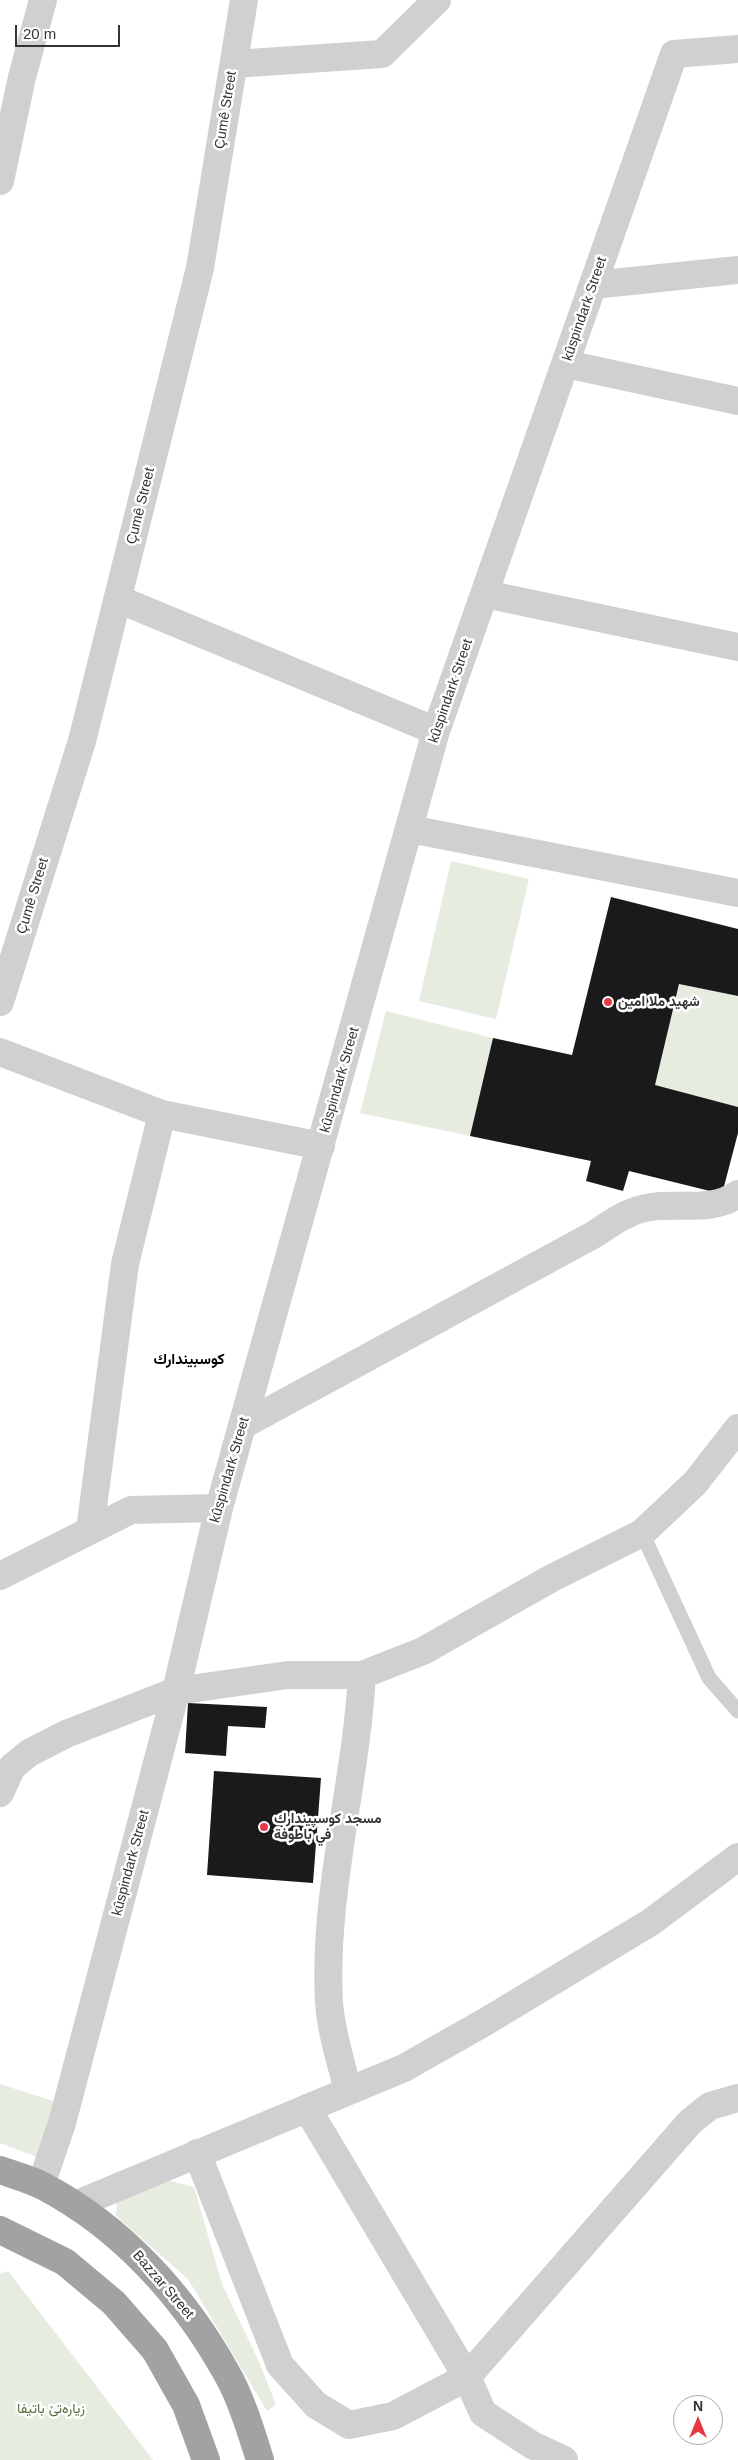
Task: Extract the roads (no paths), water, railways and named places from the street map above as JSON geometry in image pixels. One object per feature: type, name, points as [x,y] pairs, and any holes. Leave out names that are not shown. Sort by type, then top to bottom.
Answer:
[{"type":"highway","name":"Bazzar Street","points":[[0,2170],[41,2185],[75,2205],[136,2252],[187,2308],[227,2373],[260,2460]]},
{"type":"highway","points":[[0,2230],[65,2262],[114,2303],[155,2350],[186,2405],[206,2460]]},
{"type":"street","points":[[0,181],[22,77],[43,0]]},
{"type":"street","name":"Çumê Street","points":[[0,1002],[82,741],[200,268],[244,0]]},
{"type":"street","points":[[234,64],[382,54],[437,0]]},
{"type":"street","name":"kûspindark Street","points":[[41,2185],[65,2114],[176,1691],[219,1508],[436,731],[674,54],[738,49]]},
{"type":"street","points":[[593,285],[738,270]]},
{"type":"street","points":[[566,364],[738,400]]},
{"type":"street","points":[[485,594],[738,647]]},
{"type":"street","points":[[118,599],[436,731]]},
{"type":"street","points":[[410,829],[738,893]]},
{"type":"street","points":[[0,1052],[162,1114],[321,1146]]},
{"type":"street","points":[[90,1530],[125,1264],[162,1114]]},
{"type":"street","points":[[243,1425],[596,1234],[626,1214],[650,1207],[709,1205],[731,1200],[738,1194]]},
{"type":"street","points":[[0,1793],[12,1767],[30,1753],[66,1734],[176,1691],[288,1675],[362,1675],[423,1651],[552,1578],[642,1533],[695,1483],[738,1428]]},
{"type":"street","points":[[0,1576],[131,1510],[219,1508]]},
{"type":"street","points":[[348,2091],[331,2013],[328,1958],[337,1876],[359,1721],[362,1675]]},
{"type":"street","points":[[75,2205],[404,2068],[485,2022],[650,1922],[738,1857]]},
{"type":"street","points":[[197,2153],[280,2365],[316,2405],[349,2424],[393,2416],[467,2377],[690,2122],[710,2106],[733,2097],[738,2098]]},
{"type":"street","points":[[307,2108],[467,2377],[483,2413],[532,2445],[564,2460]]},
{"type":"lane","points":[[642,1533],[709,1678],[738,1711]]},
{"type":"place","name":"شهيد ملا امين","points":[[608,1002]]},
{"type":"place","name":"مسجد كوسپيندارك في باطوفة","points":[[264,1827]]},
{"type":"district","name":"كوسبيندارك","points":[[189,1360]]},
{"type":"park label","name":"زياره‌تێ باتيفا","points":[[51,2409]]}]
